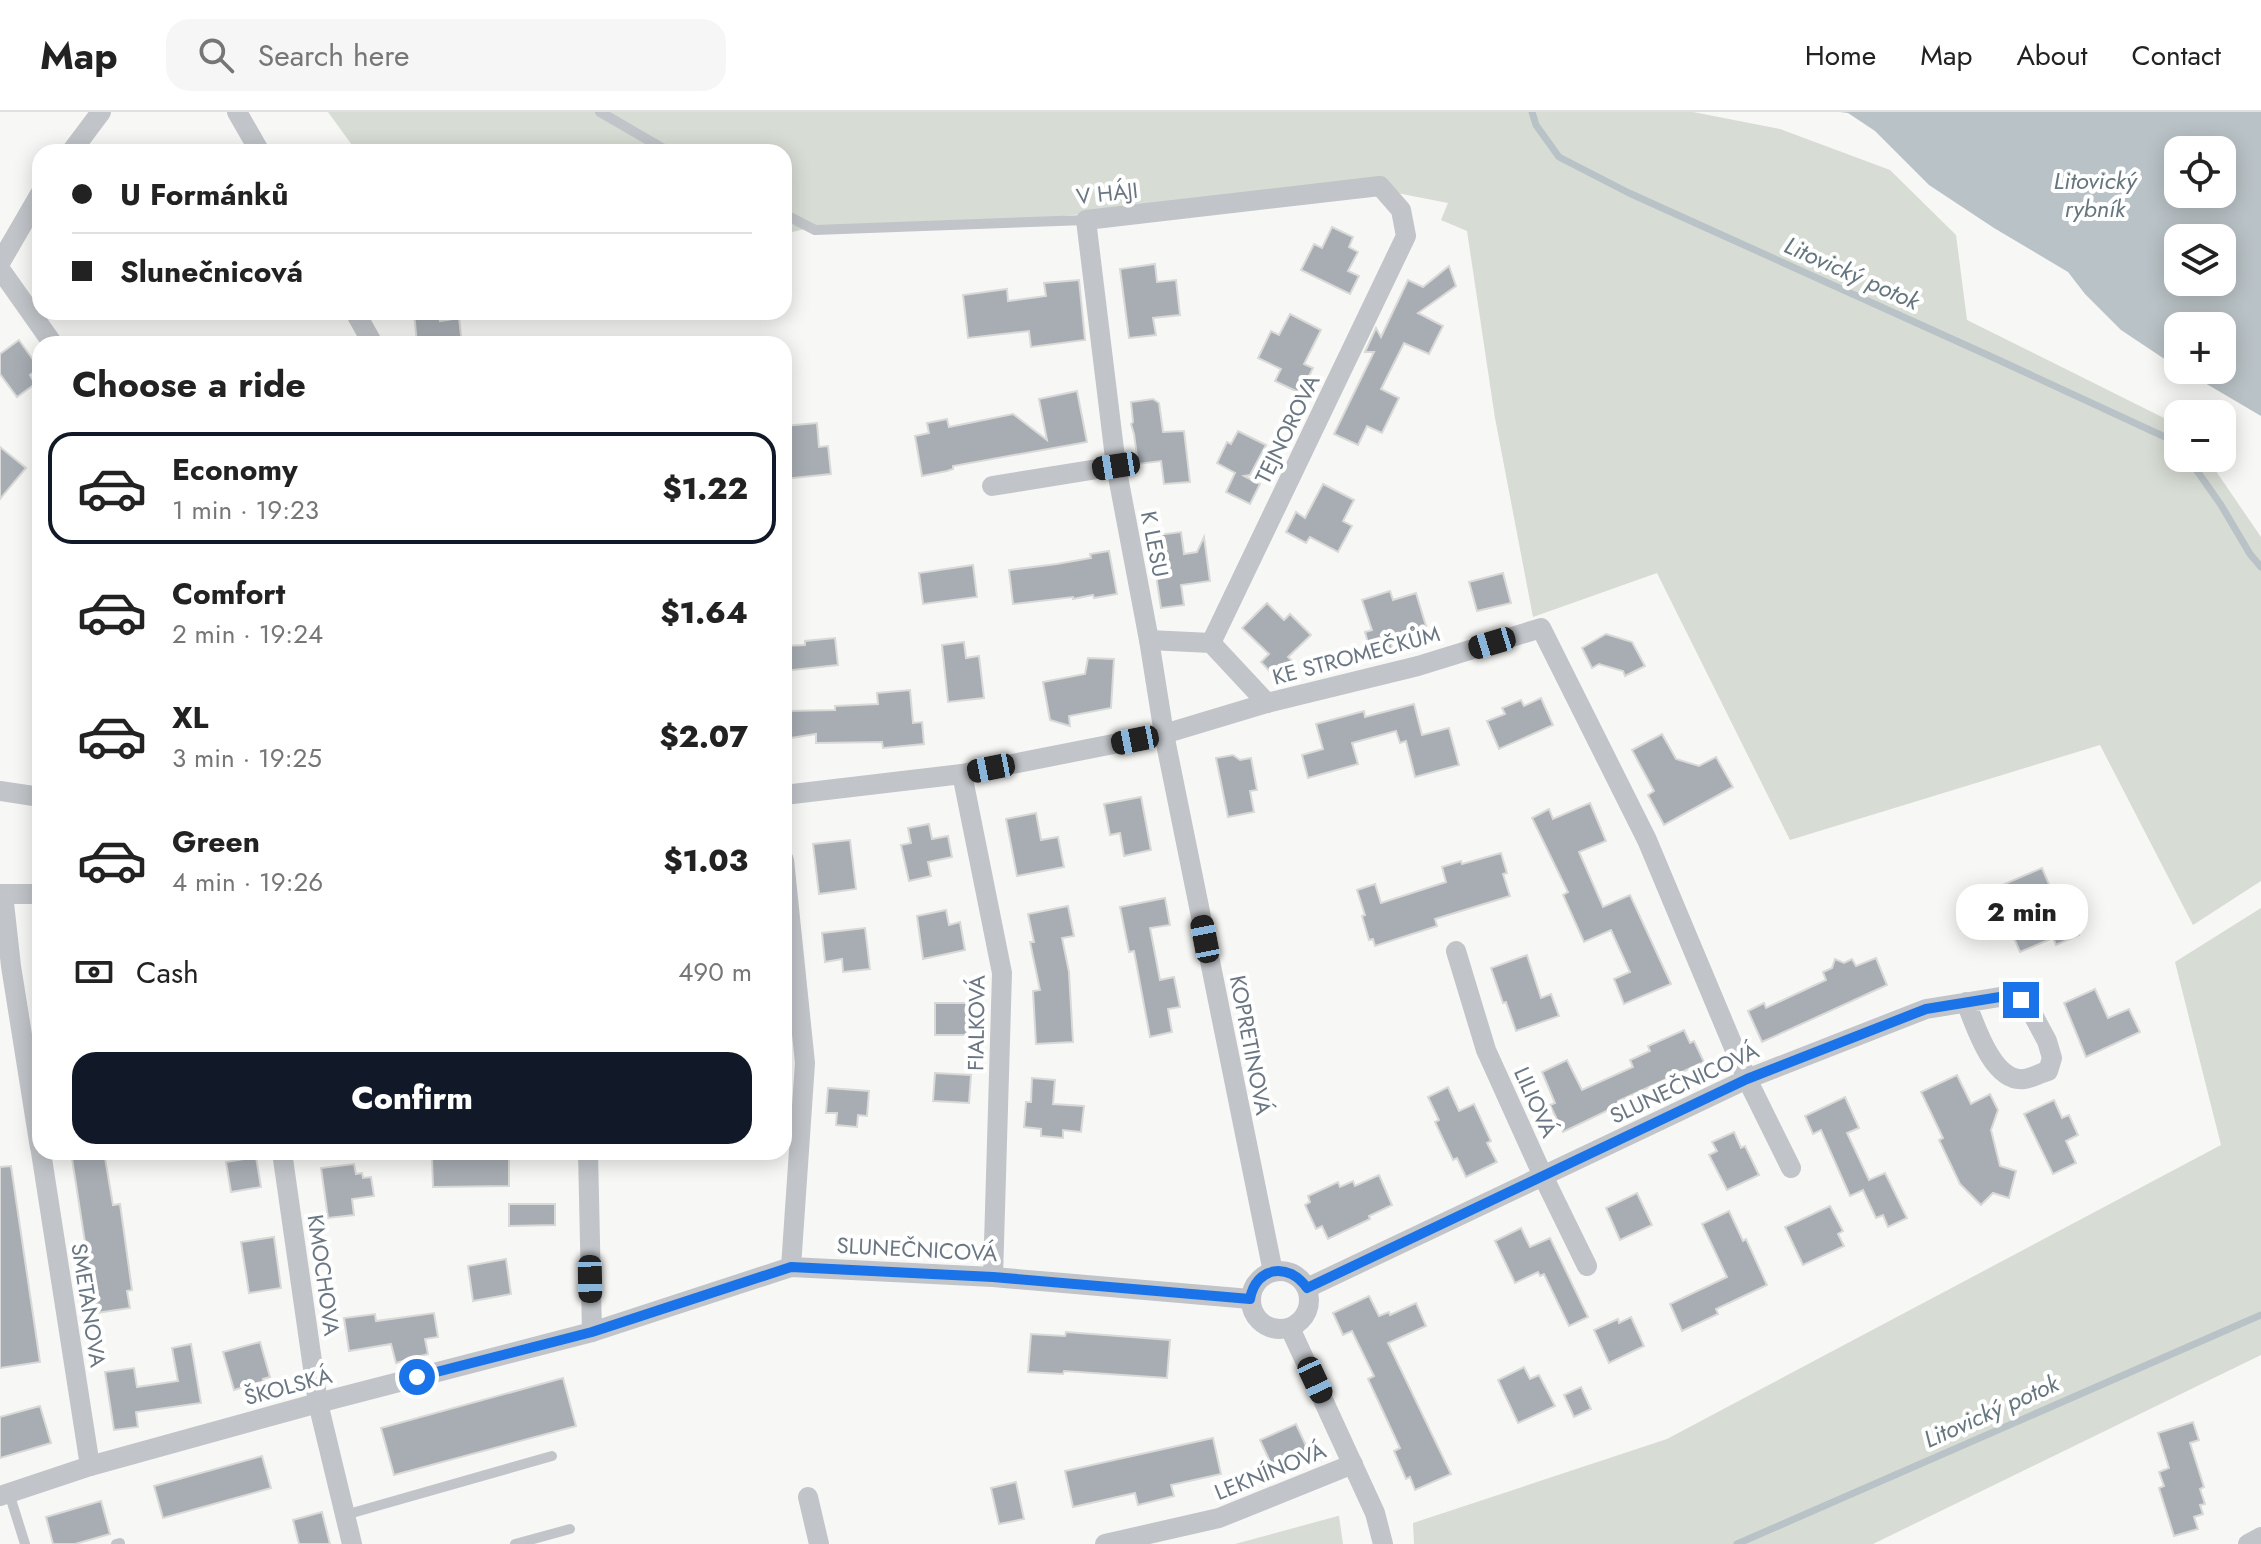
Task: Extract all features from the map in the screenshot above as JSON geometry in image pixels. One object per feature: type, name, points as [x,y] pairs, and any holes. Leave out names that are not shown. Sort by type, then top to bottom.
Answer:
[{"type":"street","points":[[77,144],[101,112]]},
{"type":"street","points":[[237,112],[255,144]]},
{"type":"street","name":"V HÁJI","points":[[1086,220],[1380,186],[1401,210],[1406,236]]},
{"type":"street","points":[[32,208],[0,266],[32,313]]},
{"type":"street","name":"K LESU","points":[[1086,220],[1116,466],[1164,734]]},
{"type":"street","name":"TEJNOROVA","points":[[1211,643],[1406,236]]},
{"type":"street","points":[[992,486],[1116,466]]},
{"type":"street","name":"KE STROMEČKŮM","points":[[792,794],[962,774],[1164,734],[1267,703],[1418,666],[1541,628],[1647,840],[1747,1079],[1791,1168]]},
{"type":"street","points":[[1149,640],[1211,643],[1267,703]]},
{"type":"street","name":"KOPRETINOVÁ","points":[[1164,734],[1273,1272]]},
{"type":"street","name":"FIALKOVÁ","points":[[962,774],[1002,973],[993,1277]]},
{"type":"street","points":[[0,791],[32,796]]},
{"type":"street","points":[[1,894],[32,894]]},
{"type":"street","name":"SMETANOVA","points":[[1,894],[32,1099]]},
{"type":"street","points":[[791,1267],[805,1063],[792,937]]},
{"type":"street","name":"LILIOVÁ","points":[[1456,951],[1486,1050],[1587,1266]]},
{"type":"street","name":"SLUNEČNICOVÁ","points":[[1307,1288],[1747,1079],[1926,1009],[1966,1002],[2006,996],[2021,1000],[2047,1041],[2052,1058],[2048,1071],[2022,1080],[2007,1076],[1990,1057],[1966,1002]]},
{"type":"street","name":"SMETANOVA","points":[[42,1160],[90,1466]]},
{"type":"street","name":"KMOCHOVA","points":[[283,1160],[318,1403],[352,1544]]},
{"type":"street","points":[[588,1160],[592,1332]]},
{"type":"street","name":"SLUNEČNICOVÁ","points":[[592,1332],[791,1267],[993,1277],[1250,1299]]},
{"type":"street","points":[[1287,1271],[1298,1276],[1307,1288],[1309,1307],[1304,1318],[1290,1328],[1273,1329],[1254,1316],[1250,1299],[1256,1283],[1264,1275],[1287,1271]]},
{"type":"street","name":"LEKNÍNOVÁ","points":[[1105,1544],[1219,1518],[1353,1464],[1290,1328]]},
{"type":"street","name":"ŠKOLSKÁ","points":[[4,1494],[90,1466],[318,1403],[592,1332]]},
{"type":"street","points":[[1353,1464],[1375,1513],[1383,1544]]},
{"type":"street","points":[[808,1497],[819,1544]]},
{"type":"street","points":[[2248,1544],[2261,1537]]},
{"type":"lane","points":[[600,112],[655,144]]},
{"type":"lane","name":"V HÁJI","points":[[792,218],[815,230],[1086,220]]},
{"type":"lane","points":[[345,1515],[552,1456]]},
{"type":"lane","points":[[4,1494],[25,1544]]},
{"type":"lane","points":[[515,1544],[570,1529]]},
{"type":"shaded area","points":[[328,112],[1693,112],[1780,129],[1890,170],[1956,235],[1967,320],[2164,418],[2164,472],[2217,472],[2261,537],[2261,881],[2193,925],[2100,745],[1790,840],[1657,573],[1533,617],[1495,418],[1467,231],[1441,220],[1448,203],[1392,192],[1233,198],[1035,219],[817,226],[792,232],[792,144],[351,144]]},
{"type":"shaded area","points":[[2261,908],[2261,1355],[1873,1544],[1414,1544],[1413,1523],[1667,1439],[2221,1145],[2175,962]]},
{"type":"shaded area","points":[[1338,1516],[1343,1544],[1235,1544]]},
{"type":"water","name":"Litovický rybník","points":[[1840,112],[2261,112],[2261,416],[2207,384],[2236,384],[2236,312],[2164,312],[2164,359],[2121,330],[2068,272],[1929,185],[1875,131],[1848,113]]},
{"type":"building","points":[[1332,227],[1353,237],[1349,247],[1358,252],[1348,271],[1359,276],[1350,294],[1301,270],[1314,244],[1322,248]]},
{"type":"building","points":[[1155,264],[1157,282],[1176,280],[1180,315],[1153,318],[1156,335],[1129,338],[1120,269]]},
{"type":"building","points":[[1449,266],[1456,286],[1418,313],[1443,326],[1429,354],[1404,343],[1381,389],[1399,398],[1382,433],[1367,426],[1358,445],[1334,434],[1374,352],[1365,352],[1376,328],[1381,337],[1408,280],[1423,287]]},
{"type":"building","points":[[1079,280],[1085,340],[1031,347],[1029,331],[968,338],[963,295],[1007,289],[1008,301],[1046,296],[1044,283]]},
{"type":"building","points":[[1290,314],[1321,330],[1304,364],[1313,368],[1298,392],[1275,381],[1281,369],[1258,358],[1271,331],[1279,335]]},
{"type":"building","points":[[415,320],[459,320],[461,336],[416,336]]},
{"type":"building","points":[[19,340],[32,358],[32,386],[17,397],[0,374],[0,354]]},
{"type":"building","points":[[1077,391],[1087,442],[953,466],[947,471],[922,476],[915,436],[929,433],[927,423],[947,419],[949,427],[1013,414],[1047,440],[1039,399]]},
{"type":"building","points":[[1153,399],[1159,403],[1163,432],[1184,431],[1190,482],[1164,484],[1161,461],[1138,464],[1131,424],[1131,402]]},
{"type":"building","points":[[817,423],[819,447],[828,446],[831,474],[792,478],[792,425]]},
{"type":"building","points":[[1238,431],[1266,445],[1250,475],[1244,476],[1260,484],[1250,504],[1226,492],[1235,473],[1217,463],[1227,442],[1231,444]]},
{"type":"building","points":[[0,447],[26,468],[0,499]]},
{"type":"building","points":[[1323,484],[1354,500],[1343,521],[1352,526],[1338,552],[1310,537],[1306,543],[1286,532],[1296,512],[1305,518]]},
{"type":"building","points":[[1181,532],[1184,554],[1197,552],[1204,537],[1210,581],[1181,585],[1184,605],[1161,608],[1150,536]]},
{"type":"building","points":[[1109,551],[1117,594],[1013,604],[1009,570],[1091,558],[1090,554]]},
{"type":"building","points":[[973,565],[977,597],[923,604],[919,573]]},
{"type":"building","points":[[1503,573],[1511,603],[1477,611],[1469,582]]},
{"type":"building","points":[[1390,591],[1393,600],[1416,593],[1426,626],[1390,637],[1392,648],[1371,654],[1365,632],[1372,630],[1362,600]]},
{"type":"building","points":[[1267,603],[1284,620],[1290,614],[1311,635],[1288,657],[1293,662],[1276,678],[1261,662],[1269,654],[1242,628]]},
{"type":"building","points":[[1606,634],[1632,642],[1645,666],[1625,676],[1623,671],[1599,664],[1592,668],[1582,648]]},
{"type":"building","points":[[835,638],[838,665],[792,670],[792,646],[805,645],[805,641]]},
{"type":"building","points":[[964,642],[966,658],[979,656],[984,698],[948,702],[942,645]]},
{"type":"building","points":[[1088,658],[1114,659],[1111,708],[1069,716],[1070,726],[1050,720],[1043,682],[1085,674]]},
{"type":"building","points":[[910,690],[913,723],[922,722],[924,744],[883,748],[882,742],[816,743],[816,734],[792,738],[792,711],[835,710],[835,706],[878,704],[877,693]]},
{"type":"building","points":[[1541,698],[1553,725],[1499,749],[1487,721],[1505,714],[1502,708],[1521,700],[1524,706]]},
{"type":"building","points":[[1414,704],[1422,735],[1449,728],[1459,765],[1415,777],[1406,741],[1400,743],[1396,731],[1352,743],[1358,764],[1308,778],[1302,755],[1323,749],[1316,724],[1364,711],[1365,717]]},
{"type":"building","points":[[1662,734],[1676,759],[1699,766],[1716,757],[1733,787],[1664,825],[1648,795],[1654,791],[1632,750]]},
{"type":"building","points":[[1233,755],[1240,760],[1251,758],[1257,790],[1250,791],[1254,812],[1228,817],[1216,758]]},
{"type":"building","points":[[1141,797],[1151,850],[1124,856],[1120,833],[1110,835],[1104,804]]},
{"type":"building","points":[[1590,803],[1606,841],[1579,852],[1603,907],[1630,895],[1671,984],[1624,1004],[1614,979],[1630,972],[1611,930],[1584,942],[1563,895],[1568,892],[1532,818],[1549,809],[1553,819]]},
{"type":"building","points":[[1036,813],[1041,840],[1058,837],[1064,867],[1017,876],[1006,819]]},
{"type":"building","points":[[929,824],[932,839],[948,836],[952,857],[928,862],[931,876],[909,881],[901,845],[911,843],[908,828]]},
{"type":"building","points":[[850,840],[856,889],[819,894],[813,844]]},
{"type":"building","points":[[1501,853],[1510,896],[1435,919],[1437,926],[1375,946],[1373,939],[1369,940],[1357,890],[1375,884],[1381,903],[1446,882],[1442,867]]},
{"type":"building","points":[[2042,868],[2057,903],[2064,900],[2079,935],[2056,945],[2053,938],[2020,952],[1993,889]]},
{"type":"building","points":[[1165,898],[1170,925],[1150,928],[1160,980],[1174,977],[1180,1007],[1168,1009],[1172,1032],[1150,1037],[1134,951],[1129,952],[1120,907]]},
{"type":"building","points":[[1068,906],[1074,936],[1062,938],[1069,972],[1073,1042],[1036,1044],[1033,991],[1040,990],[1028,914]]},
{"type":"building","points":[[946,910],[949,925],[960,922],[965,950],[923,959],[917,916]]},
{"type":"building","points":[[865,928],[870,969],[843,972],[842,959],[825,962],[822,933]]},
{"type":"building","points":[[1527,955],[1541,998],[1551,994],[1559,1016],[1516,1031],[1491,968]]},
{"type":"building","points":[[1876,958],[1887,985],[1762,1042],[1748,1011],[1764,1003],[1766,1008],[1826,980],[1823,972],[1832,968],[1835,959],[1844,963],[1852,959],[1856,966]]},
{"type":"building","points":[[2095,989],[2108,1018],[2129,1009],[2140,1032],[2086,1057],[2064,1003]]},
{"type":"building","points":[[935,1003],[970,1003],[970,1035],[935,1035]]},
{"type":"building","points":[[1684,1030],[1690,1043],[1694,1041],[1704,1062],[1618,1101],[1619,1105],[1563,1132],[1550,1105],[1555,1103],[1542,1072],[1567,1060],[1582,1090],[1633,1067],[1630,1060],[1650,1051],[1648,1046]]},
{"type":"building","points":[[935,1073],[971,1075],[969,1103],[933,1101]]},
{"type":"building","points":[[1957,1075],[1971,1104],[1990,1094],[1998,1110],[1991,1130],[2000,1166],[2016,1171],[2009,1198],[1993,1193],[1981,1205],[1960,1184],[1939,1140],[1943,1138],[1921,1092]]},
{"type":"building","points":[[1032,1078],[1055,1080],[1053,1104],[1084,1106],[1081,1132],[1063,1130],[1063,1138],[1041,1136],[1041,1129],[1024,1127],[1026,1102],[1031,1102]]},
{"type":"building","points":[[1448,1087],[1459,1111],[1474,1104],[1497,1162],[1466,1177],[1457,1158],[1453,1160],[1435,1122],[1439,1120],[1428,1097]]},
{"type":"building","points":[[828,1088],[869,1091],[867,1116],[858,1115],[857,1127],[836,1125],[837,1113],[826,1113]]},
{"type":"building","points":[[1845,1097],[1859,1128],[1847,1133],[1869,1180],[1885,1173],[1907,1218],[1888,1227],[1883,1215],[1876,1218],[1863,1190],[1850,1196],[1821,1130],[1813,1134],[1805,1116]]},
{"type":"building","points":[[2054,1100],[2062,1118],[2069,1115],[2078,1135],[2066,1141],[2076,1163],[2053,1174],[2024,1114]]},
{"type":"building","points":[[1734,1132],[1741,1148],[1745,1146],[1759,1175],[1727,1190],[1709,1155],[1717,1151],[1712,1142]]},
{"type":"building","points":[[72,1160],[105,1160],[113,1205],[120,1204],[132,1290],[127,1291],[130,1308],[96,1313]]},
{"type":"building","points":[[256,1160],[261,1187],[231,1192],[226,1162]]},
{"type":"building","points":[[432,1160],[509,1160],[509,1186],[433,1187]]},
{"type":"building","points":[[354,1164],[356,1174],[362,1173],[363,1178],[371,1177],[374,1196],[352,1199],[354,1215],[328,1218],[321,1168]]},
{"type":"building","points":[[11,1166],[40,1362],[0,1368],[0,1167]]},
{"type":"building","points":[[1379,1175],[1392,1205],[1328,1239],[1322,1226],[1316,1229],[1305,1205],[1310,1202],[1308,1196],[1338,1182],[1340,1187],[1353,1181],[1355,1186]]},
{"type":"building","points":[[1637,1193],[1652,1225],[1620,1240],[1606,1208]]},
{"type":"building","points":[[509,1204],[555,1204],[555,1225],[509,1226]]},
{"type":"building","points":[[1830,1206],[1843,1231],[1838,1234],[1844,1246],[1803,1265],[1785,1227]]},
{"type":"building","points":[[1729,1211],[1767,1285],[1716,1309],[1718,1314],[1682,1331],[1670,1304],[1727,1277],[1702,1224]]},
{"type":"building","points":[[1521,1228],[1530,1247],[1550,1238],[1588,1317],[1569,1326],[1544,1274],[1540,1276],[1538,1272],[1515,1283],[1495,1241]]},
{"type":"building","points":[[274,1237],[281,1288],[249,1293],[241,1242]]},
{"type":"building","points":[[506,1259],[511,1294],[473,1301],[468,1266]]},
{"type":"building","points":[[1369,1296],[1379,1316],[1389,1312],[1390,1315],[1416,1303],[1426,1326],[1388,1343],[1451,1474],[1415,1490],[1410,1477],[1406,1479],[1394,1451],[1400,1448],[1368,1379],[1374,1376],[1352,1331],[1343,1335],[1333,1313]]},
{"type":"building","points":[[434,1313],[438,1337],[425,1339],[428,1354],[396,1363],[391,1344],[349,1351],[344,1318],[375,1314],[376,1321]]},
{"type":"building","points":[[1631,1317],[1644,1346],[1609,1363],[1594,1330],[1618,1319],[1619,1323]]},
{"type":"building","points":[[1066,1332],[1170,1340],[1167,1378],[1064,1371],[1063,1374],[1028,1372],[1031,1334],[1065,1336]]},
{"type":"building","points":[[260,1342],[270,1377],[234,1390],[223,1352]]},
{"type":"building","points":[[191,1344],[201,1403],[136,1412],[138,1427],[114,1430],[105,1372],[134,1368],[137,1387],[178,1381],[172,1348]]},
{"type":"building","points":[[1524,1367],[1530,1379],[1539,1375],[1555,1406],[1518,1423],[1498,1380]]},
{"type":"building","points":[[563,1378],[576,1426],[394,1475],[381,1428]]},
{"type":"building","points":[[1581,1387],[1591,1409],[1574,1417],[1564,1395]]},
{"type":"building","points":[[40,1406],[51,1443],[0,1458],[0,1417]]},
{"type":"building","points":[[2193,1422],[2199,1440],[2190,1443],[2204,1487],[2200,1489],[2205,1504],[2200,1505],[2203,1514],[2194,1517],[2198,1529],[2174,1536],[2159,1488],[2164,1486],[2159,1472],[2169,1468],[2158,1433]]},
{"type":"building","points":[[1296,1424],[1308,1450],[1272,1466],[1260,1440]]},
{"type":"building","points":[[1213,1438],[1221,1474],[1171,1485],[1174,1496],[1138,1505],[1135,1493],[1073,1507],[1065,1471]]},
{"type":"building","points":[[262,1456],[271,1488],[163,1518],[154,1486]]},
{"type":"building","points":[[1016,1482],[1024,1519],[999,1524],[991,1488]]},
{"type":"building","points":[[101,1501],[110,1534],[75,1544],[53,1544],[46,1517]]},
{"type":"building","points":[[322,1512],[330,1544],[299,1544],[293,1520]]},
{"type":"waterway","name":"Litovický potok","points":[[1532,112],[1536,125],[1559,157],[1629,193],[2164,437]]},
{"type":"waterway","name":"Litovický potok","points":[[2198,472],[2261,567]]},
{"type":"waterway","name":"Litovický potok","points":[[1737,1544],[2261,1315]]},
{"type":"route","points":[[417,1377],[592,1332],[791,1267],[993,1277],[1250,1299],[1256,1283],[1264,1275],[1287,1271],[1298,1276],[1307,1288],[1747,1079],[1926,1009],[2006,996],[2021,1000]]}]
